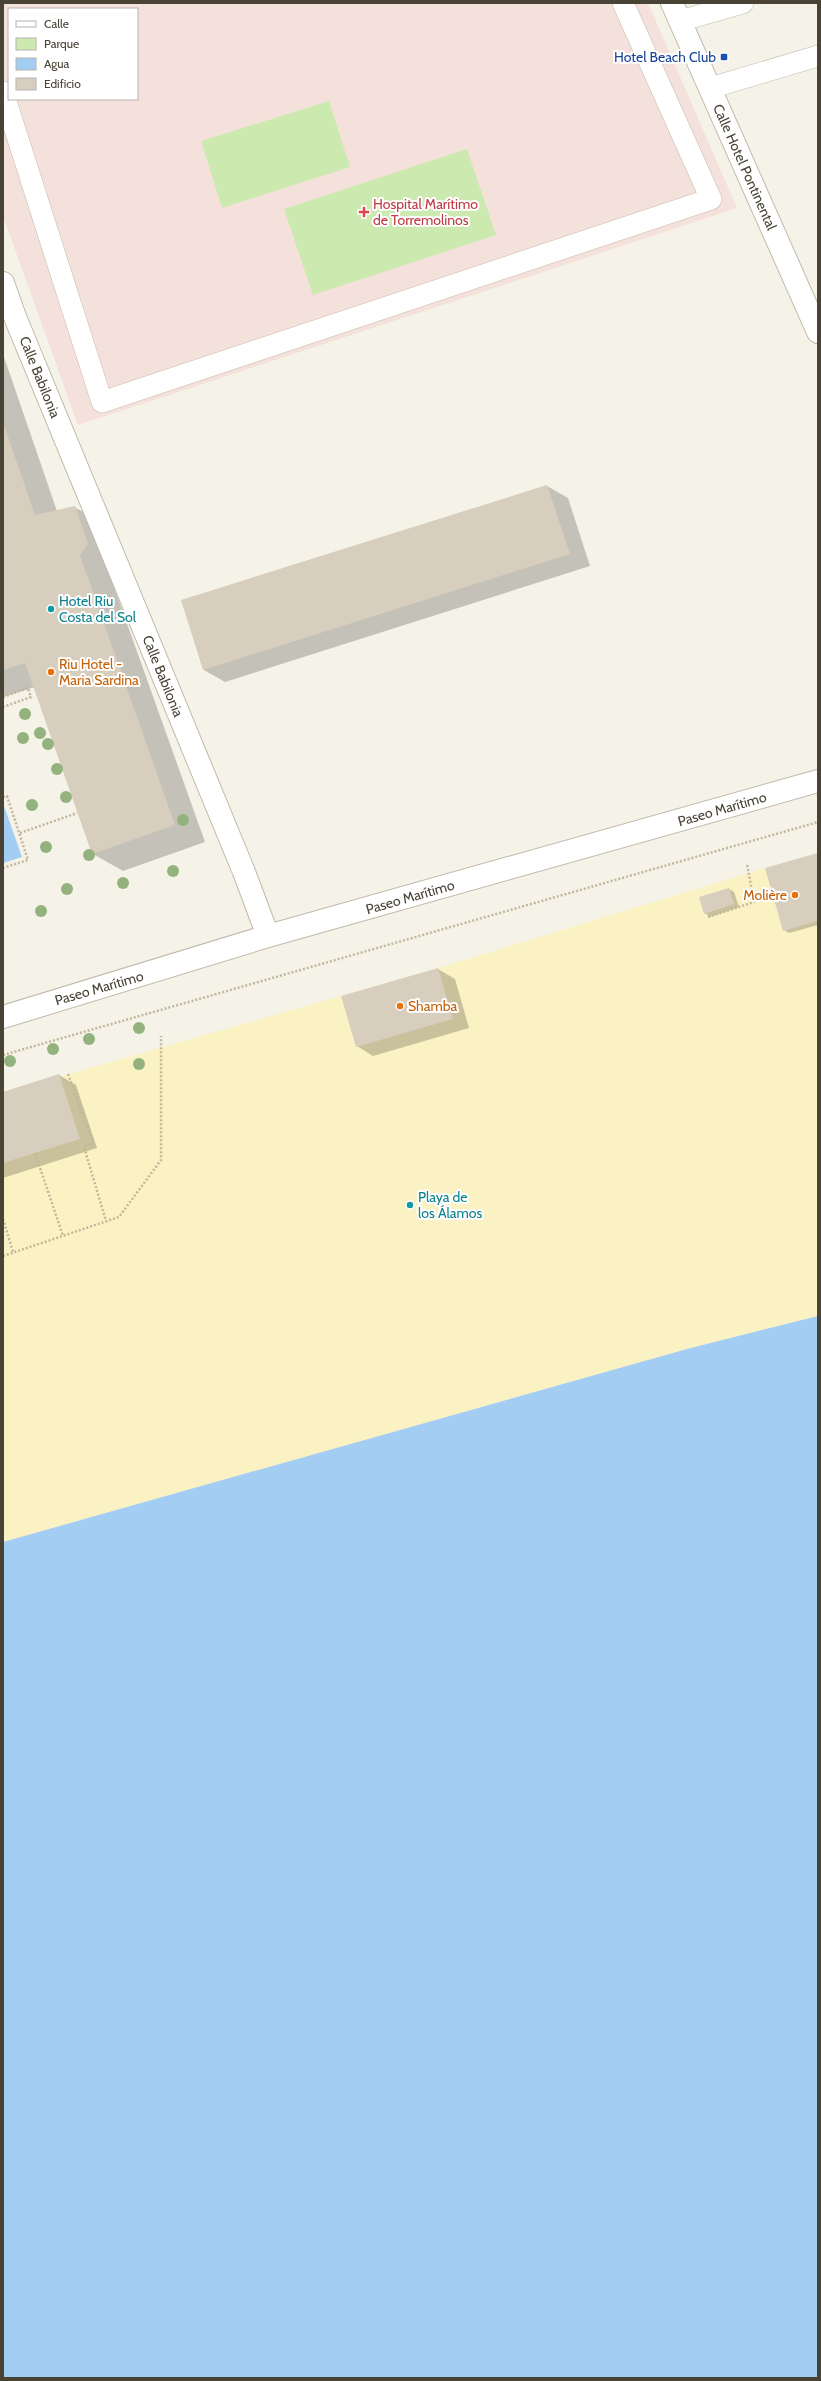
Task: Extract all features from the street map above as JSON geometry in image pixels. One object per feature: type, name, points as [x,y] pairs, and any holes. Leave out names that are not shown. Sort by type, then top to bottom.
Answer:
[{"type":"street","name":"Calle Hotel Pontinental","points":[[676,12],[818,332]]},
{"type":"street","name":"Calle Babilonia","points":[[3,283],[15,317],[244,872],[268,936]]},
{"type":"street","name":"Paseo Marítimo","points":[[3,1017],[268,936],[818,781]]},
{"type":"lane","points":[[3,92],[102,402],[711,199],[623,3]]},
{"type":"lane","points":[[676,12],[744,3]]},
{"type":"lane","points":[[710,88],[818,56]]},
{"type":"path","points":[[3,697],[28,688],[30,697],[3,707]]},
{"type":"path","points":[[3,797],[7,796],[28,860],[3,868]]},
{"type":"path","points":[[20,833],[78,813]]},
{"type":"path","points":[[3,1055],[818,822]]},
{"type":"path","points":[[708,917],[754,902],[747,864]]},
{"type":"path","points":[[3,1256],[119,1217],[161,1160],[161,1036]]},
{"type":"path","points":[[68,1074],[93,1143],[84,1147],[106,1221]]},
{"type":"path","points":[[35,1153],[62,1236]]},
{"type":"path","points":[[3,1220],[14,1252]]},
{"type":"shaded area","name":"Hospital Marítimo de Torremolinos","points":[[3,3],[648,3],[737,208],[78,425],[3,216]]},
{"type":"green space","points":[[329,101],[350,167],[222,208],[201,141]]},
{"type":"green space","points":[[467,149],[496,235],[313,295],[284,209]]},
{"type":"sand","name":"Playa de los Álamos","points":[[765,868],[783,931],[818,921],[818,1316],[687,1349],[3,1542],[3,1093],[438,968]]},
{"type":"water","points":[[4,806],[22,857],[3,863],[3,807]]},
{"type":"water","points":[[818,1316],[818,2378],[3,2378],[3,1542],[687,1349]]},
{"type":"building","name":"Hotel Riu Costa del Sol","points":[[3,422],[35,515],[75,506],[88,544],[80,555],[175,825],[92,854],[25,663],[3,670]]},
{"type":"building","points":[[547,485],[570,554],[203,670],[181,600]]},
{"type":"building","name":"Molière","points":[[818,853],[818,921],[783,931],[765,868]]},
{"type":"building","points":[[729,888],[734,904],[704,914],[699,897]]},
{"type":"building","points":[[438,968],[453,1019],[356,1047],[341,996]]},
{"type":"building","points":[[59,1074],[80,1139],[3,1163],[3,1092]]},
{"type":"place","name":"Hotel Beach Club","points":[[724,57]]},
{"type":"place","name":"Hospital Marítimo de Torremolinos","points":[[364,212]]},
{"type":"place","name":"Hotel Riu Costa del Sol","points":[[51,609]]},
{"type":"place","name":"Riu Hotel - Maria Sardina","points":[[51,672]]},
{"type":"place","name":"Molière","points":[[795,895]]},
{"type":"place","name":"Shamba","points":[[400,1006]]},
{"type":"place","name":"Playa de los Álamos","points":[[410,1205]]}]
